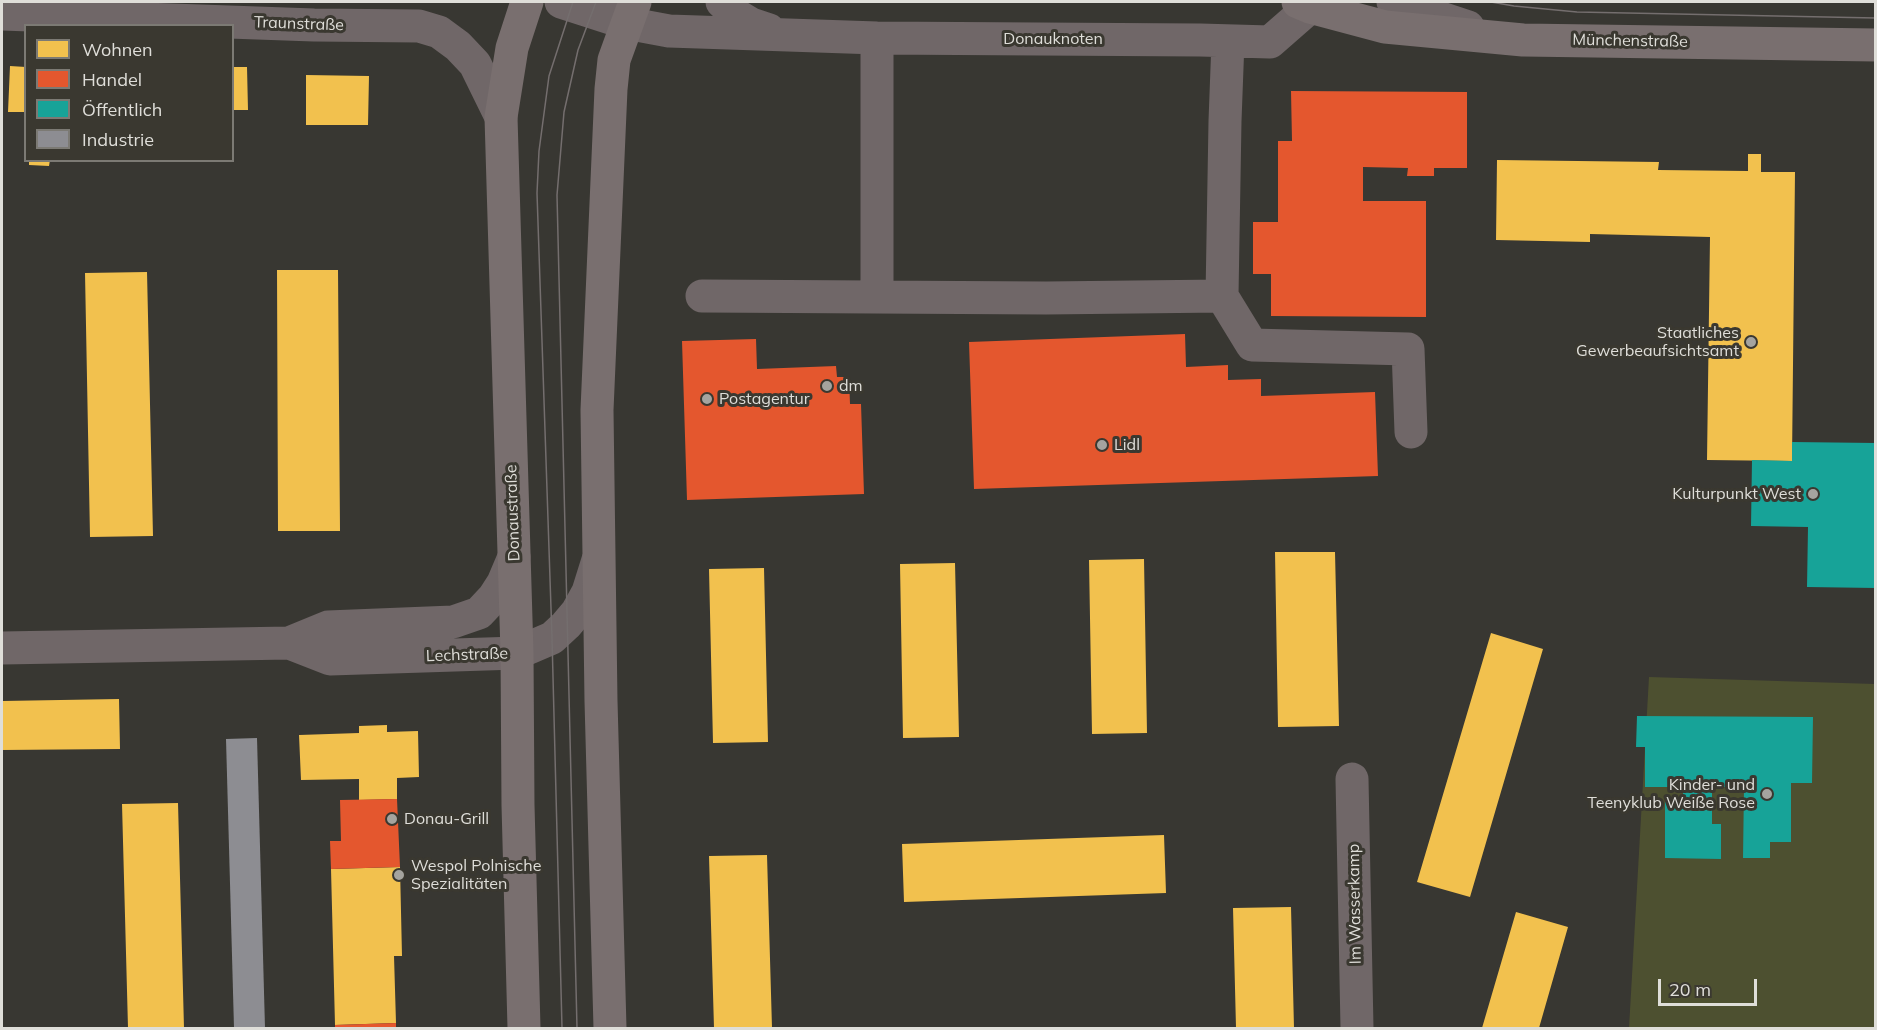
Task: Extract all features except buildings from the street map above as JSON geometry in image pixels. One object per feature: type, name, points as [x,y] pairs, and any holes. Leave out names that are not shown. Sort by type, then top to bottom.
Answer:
[{"type":"main road","name":"Donaustraße","points":[[524,1029],[523,908],[518,806],[517,653],[501,117],[512,48],[526,2]]},
{"type":"main road","name":"Donauknoten","points":[[1304,4],[1389,14]]},
{"type":"main road","points":[[610,1029],[597,410],[608,122],[614,60],[631,12]]},
{"type":"main road","name":"Münchenstraße","points":[[1389,14],[1523,40],[1875,45]]},
{"type":"street","name":"Traunstraße","points":[[51,14],[206,2]]},
{"type":"street","name":"Donauknoten","points":[[561,2],[631,12],[669,31],[877,38],[1270,42],[1304,4]]},
{"type":"street","name":"Donauknoten","points":[[722,2],[736,15],[751,24],[782,35]]},
{"type":"street","name":"Traunstraße","points":[[2,14],[314,25],[419,26],[439,32],[458,46],[475,64],[501,117]]},
{"type":"street","points":[[877,38],[877,297]]},
{"type":"street","points":[[1214,40],[1224,121],[1222,296],[1252,345],[1408,349],[1411,432]]},
{"type":"street","points":[[702,296],[1222,296]]},
{"type":"street","name":"Lechstraße","points":[[2,648],[288,643],[328,627],[453,622],[479,613],[494,597],[514,556]]},
{"type":"street","name":"Lechstraße","points":[[288,643],[330,659],[517,653],[552,638],[566,625],[577,612],[588,592],[599,559]]},
{"type":"street","name":"Im Wasserkamp","points":[[1352,779],[1357,1029]]},
{"type":"green space","points":[[1649,677],[1875,684],[1875,1028],[1629,1028]]},
{"type":"tram line","points":[[562,1028],[537,193],[539,151],[549,76],[573,2]]},
{"type":"tram line","points":[[577,1028],[557,195],[564,112],[578,50],[596,2]]},
{"type":"tram line","points":[[1491,2],[1577,12],[1876,18]]},
{"type":"place","name":"Staatliches Gewerbeaufsichtsamt","points":[[1751,342]]},
{"type":"place","name":"dm","points":[[827,386]]},
{"type":"place","name":"Postagentur","points":[[707,399]]},
{"type":"place","name":"Lidl","points":[[1102,445]]},
{"type":"place","name":"Kulturpunkt West","points":[[1813,494]]},
{"type":"place","name":"Kinder- und Teenyklub Weiße Rose","points":[[1767,794]]},
{"type":"place","name":"Donau-Grill","points":[[392,819]]},
{"type":"place","name":"Wespol Polnische Spezialitäten","points":[[399,875]]}]
